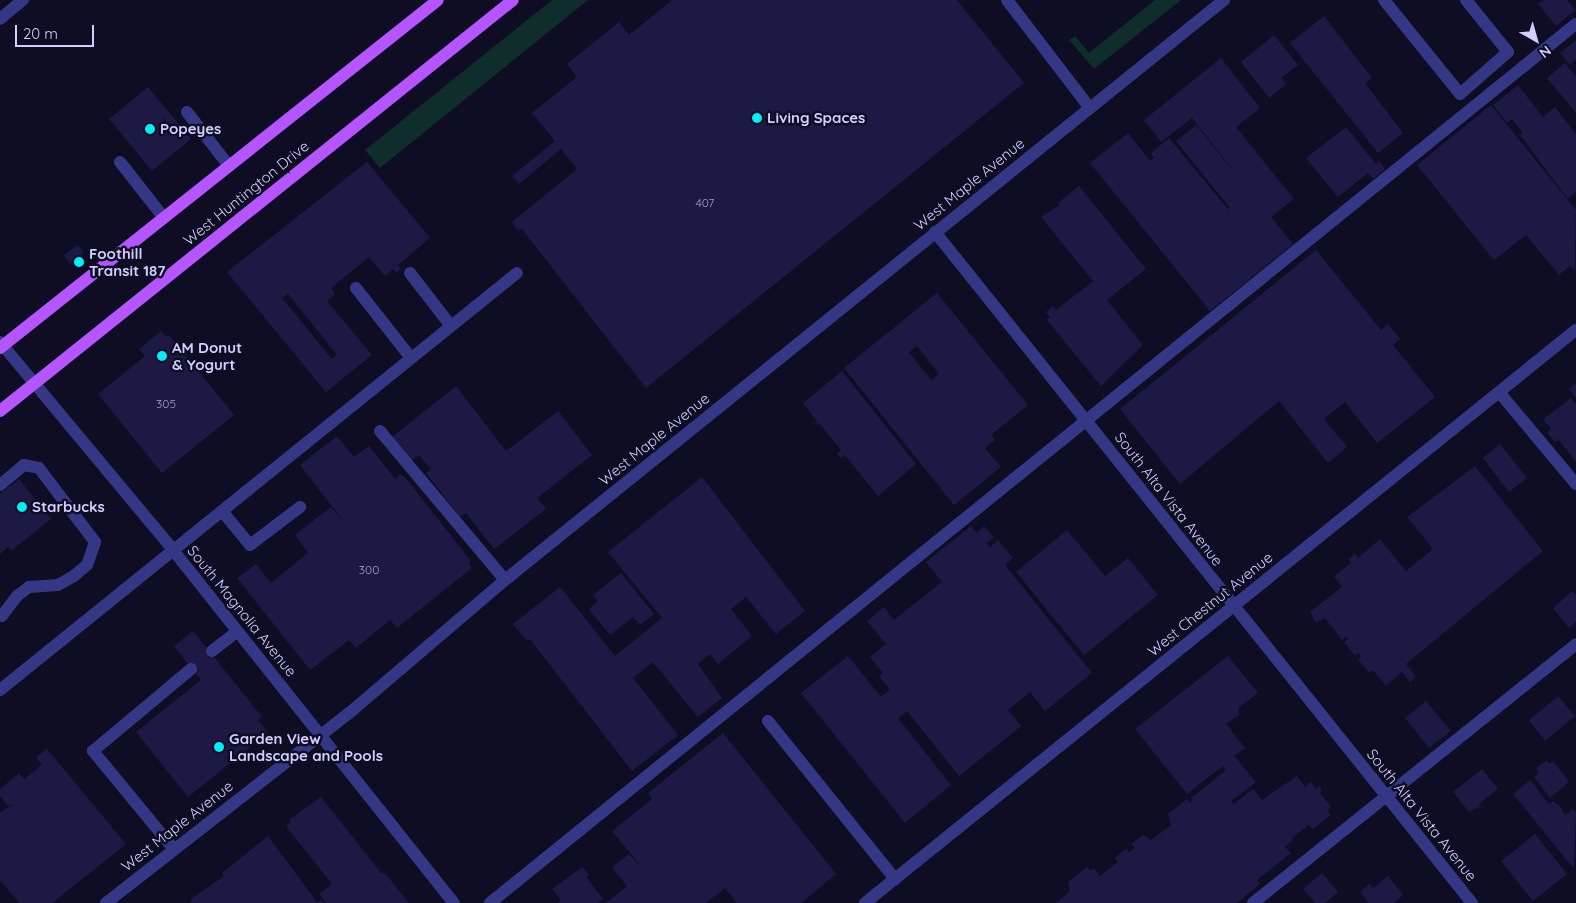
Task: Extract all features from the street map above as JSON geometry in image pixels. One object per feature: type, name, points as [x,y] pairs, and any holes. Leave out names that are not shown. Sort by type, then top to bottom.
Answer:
[{"type":"main road","name":"West Huntington Drive","points":[[1,346],[438,0]]},
{"type":"main road","name":"West Huntington Drive","points":[[0,412],[512,0]]},
{"type":"street","points":[[0,19],[24,0]]},
{"type":"street","points":[[1007,0],[1090,108]]},
{"type":"street","name":"West Maple Avenue","points":[[106,903],[173,848],[322,734],[505,580],[1224,0]]},
{"type":"street","points":[[1384,0],[1460,94],[1508,52],[1466,0]]},
{"type":"street","points":[[490,903],[1576,24]]},
{"type":"street","points":[[187,112],[229,166]]},
{"type":"street","points":[[120,162],[164,218]]},
{"type":"street","name":"South Alta Vista Avenue","points":[[936,232],[1232,607],[1472,903]]},
{"type":"street","points":[[410,273],[451,326]]},
{"type":"street","points":[[0,690],[517,273]]},
{"type":"street","points":[[356,288],[411,358]]},
{"type":"street","name":"West Chestnut Avenue","points":[[865,903],[1576,330]]},
{"type":"street","name":"South Magnolia Avenue","points":[[1,346],[173,550],[236,632],[322,734],[454,903]]},
{"type":"street","points":[[1499,392],[1576,484]]},
{"type":"street","points":[[380,431],[505,580]]},
{"type":"street","points":[[0,485],[24,465],[39,468],[95,542],[86,565],[74,576],[58,585],[29,587],[17,596],[2,616]]},
{"type":"street","points":[[222,511],[250,545],[300,507]]},
{"type":"street","points":[[212,651],[236,632]]},
{"type":"street","points":[[1253,903],[1576,644]]},
{"type":"street","points":[[173,848],[93,751],[191,669]]},
{"type":"street","points":[[768,721],[895,879]]},
{"type":"green space","points":[[552,0],[588,0],[380,168],[365,150]]},
{"type":"green space","points":[[1155,0],[1181,0],[1094,69],[1069,40],[1075,36],[1089,53]]},
{"type":"building","points":[[672,0],[957,0],[1024,83],[646,388],[522,229],[518,231],[512,222],[577,169],[561,149],[519,184],[512,176],[555,141],[532,113],[577,77],[567,64],[619,22],[629,35]]},
{"type":"building","points":[[1544,0],[1567,0],[1575,10],[1556,26],[1538,4]]},
{"type":"building","points":[[1324,16],[1372,78],[1365,83],[1403,133],[1378,153],[1290,43]]},
{"type":"building","points":[[1274,35],[1298,65],[1281,78],[1286,84],[1269,98],[1241,62]]},
{"type":"building","points":[[1576,40],[1576,59],[1570,65],[1560,53]]},
{"type":"building","points":[[1221,58],[1260,108],[1236,127],[1294,199],[1271,217],[1293,244],[1210,311],[1090,163],[1128,133],[1150,161],[1154,158],[1151,153],[1169,138],[1228,209],[1230,208],[1176,141],[1196,125],[1250,192],[1192,118],[1161,142],[1144,120]]},
{"type":"building","points":[[1565,63],[1576,77],[1576,113],[1547,78]]},
{"type":"building","points":[[1518,85],[1543,117],[1555,107],[1576,134],[1576,192],[1568,199],[1520,135],[1523,133],[1512,119],[1507,123],[1493,105]]},
{"type":"building","points":[[148,87],[191,139],[152,171],[109,119]]},
{"type":"building","points":[[1491,105],[1576,210],[1575,271],[1570,266],[1559,275],[1526,235],[1494,260],[1417,165]]},
{"type":"building","points":[[1346,127],[1376,164],[1379,161],[1385,169],[1373,179],[1368,173],[1338,197],[1306,158]]},
{"type":"building","points":[[367,162],[430,238],[398,265],[401,269],[396,273],[393,269],[385,276],[369,257],[331,288],[335,294],[327,301],[372,355],[326,392],[227,272]],"holes":[[[288,294],[337,355],[332,359],[282,298]]]},
{"type":"building","points":[[1079,186],[1146,269],[1107,300],[1143,345],[1101,386],[1047,320],[1050,317],[1046,312],[1053,306],[1056,310],[1093,281],[1041,217],[1060,205],[1058,203]]},
{"type":"building","points":[[78,245],[84,253],[70,264],[64,255]]},
{"type":"building","points":[[1316,250],[1381,330],[1388,324],[1400,339],[1393,345],[1435,397],[1377,443],[1345,402],[1324,419],[1347,447],[1328,463],[1279,401],[1180,484],[1120,409]]},
{"type":"building","points":[[937,293],[1028,405],[991,435],[995,440],[985,448],[1001,467],[954,505],[844,368]],"holes":[[[917,346],[939,374],[931,380],[909,352]]]},
{"type":"building","points":[[161,331],[166,337],[169,335],[234,415],[162,473],[98,394],[145,356],[139,349]]},
{"type":"building","points":[[842,371],[916,464],[878,496],[845,455],[841,458],[837,454],[841,450],[820,424],[815,423],[817,421],[803,403]]},
{"type":"building","points":[[1576,384],[1576,398],[1569,389]]},
{"type":"building","points":[[456,386],[506,451],[558,411],[592,455],[537,498],[546,509],[494,549],[466,513],[460,517],[426,473],[431,469],[419,455],[411,461],[392,437]]},
{"type":"building","points":[[1571,398],[1576,404],[1576,462],[1558,439],[1555,442],[1547,432],[1551,429],[1543,419]]},
{"type":"building","points":[[337,436],[354,457],[369,446],[395,479],[400,474],[405,477],[471,561],[469,563],[472,568],[397,628],[390,620],[356,648],[349,640],[310,670],[237,578],[256,564],[271,583],[308,553],[295,535],[331,507],[348,527],[300,465]]},
{"type":"building","points":[[1500,444],[1527,478],[1509,492],[1483,458]]},
{"type":"building","points":[[1475,466],[1543,551],[1406,664],[1416,677],[1410,682],[1402,672],[1386,686],[1373,670],[1369,673],[1358,659],[1361,656],[1359,653],[1355,656],[1344,642],[1348,639],[1346,637],[1342,640],[1325,618],[1316,623],[1310,612],[1342,587],[1334,576],[1351,563],[1348,559],[1355,554],[1358,558],[1380,539],[1406,571],[1433,549],[1407,517]]},
{"type":"building","points":[[702,477],[805,611],[776,634],[746,597],[731,609],[752,636],[718,664],[710,654],[698,664],[722,698],[698,717],[653,662],[633,678],[678,735],[632,771],[530,639],[527,641],[513,624],[560,587],[615,656],[662,618],[608,552]]},
{"type":"building","points":[[19,479],[51,519],[11,551],[8,547],[0,554],[0,494]]},
{"type":"building","points":[[971,526],[977,533],[984,526],[994,538],[987,543],[990,547],[998,540],[1013,558],[1005,565],[1092,673],[1045,711],[1030,692],[1008,710],[1021,726],[959,776],[907,711],[898,718],[951,785],[905,823],[801,693],[848,656],[881,697],[890,690],[879,676],[883,673],[870,657],[886,644],[867,621],[884,607],[894,620],[942,582],[926,562]]},
{"type":"building","points":[[1067,530],[1105,576],[1128,558],[1158,595],[1084,655],[1016,572]]},
{"type":"building","points":[[621,573],[654,614],[640,625],[633,617],[610,635],[589,609],[598,601],[593,595]]},
{"type":"building","points":[[1572,591],[1576,595],[1576,622],[1569,628],[1553,608]]},
{"type":"building","points":[[193,631],[262,717],[258,720],[268,733],[188,797],[136,732],[201,680],[174,646]]},
{"type":"building","points":[[1228,656],[1258,693],[1239,707],[1239,715],[1226,724],[1245,748],[1234,756],[1256,782],[1231,801],[1234,804],[1253,789],[1262,800],[1297,776],[1305,787],[1311,782],[1316,789],[1319,786],[1322,791],[1320,793],[1331,807],[1327,810],[1331,815],[1313,829],[1309,825],[1292,838],[1293,840],[1285,847],[1291,853],[1257,880],[1260,884],[1237,903],[1056,903],[1070,891],[1068,882],[1087,867],[1090,870],[1094,868],[1100,876],[1118,862],[1115,858],[1126,849],[1129,852],[1135,848],[1131,844],[1143,835],[1151,840],[1171,825],[1168,814],[1187,799],[1190,803],[1193,801],[1191,798],[1226,770],[1223,766],[1187,794],[1135,729]]},
{"type":"building","points":[[1558,696],[1575,716],[1545,741],[1529,720]]},
{"type":"building","points":[[1426,701],[1451,731],[1429,748],[1405,718]]},
{"type":"building","points":[[723,733],[836,874],[801,903],[737,903],[725,888],[706,903],[606,903],[627,886],[612,867],[629,854],[645,871],[612,831],[652,799],[648,793]]},
{"type":"building","points":[[47,749],[126,844],[52,903],[19,903],[0,880],[0,812],[16,803],[8,806],[0,796],[0,789],[19,773],[24,779],[42,765],[36,757]]},
{"type":"building","points":[[1547,760],[1549,764],[1553,761],[1569,782],[1550,798],[1534,777],[1539,773],[1536,768]]},
{"type":"building","points":[[1482,769],[1498,789],[1479,804],[1481,806],[1469,812],[1453,792]]},
{"type":"building","points":[[1530,780],[1549,804],[1553,801],[1560,806],[1565,815],[1573,809],[1576,812],[1574,869],[1513,794]]},
{"type":"building","points":[[321,797],[382,874],[384,872],[409,903],[326,903],[319,894],[332,884],[286,826],[291,822],[289,820]]},
{"type":"building","points":[[1535,834],[1567,874],[1533,901],[1501,861]]},
{"type":"building","points":[[268,836],[317,902],[321,900],[324,903],[191,903],[191,899],[224,876],[222,873]]},
{"type":"building","points":[[582,867],[589,875],[586,877],[603,899],[598,903],[559,903],[560,899],[552,889]]},
{"type":"building","points":[[1322,873],[1338,892],[1325,903],[1315,903],[1303,889]]},
{"type":"building","points":[[1388,876],[1403,895],[1394,903],[1369,903],[1360,892],[1369,884],[1373,888]]},
{"type":"place","name":"Living Spaces","points":[[757,118]]},
{"type":"place","name":"Popeyes","points":[[150,129]]},
{"type":"place","name":"Foothill Transit 187","points":[[79,262]]},
{"type":"place","name":"AM Donut & Yogurt","points":[[162,356]]},
{"type":"place","name":"Starbucks","points":[[22,507]]},
{"type":"place","name":"Garden View Landscape and Pools","points":[[219,747]]}]
